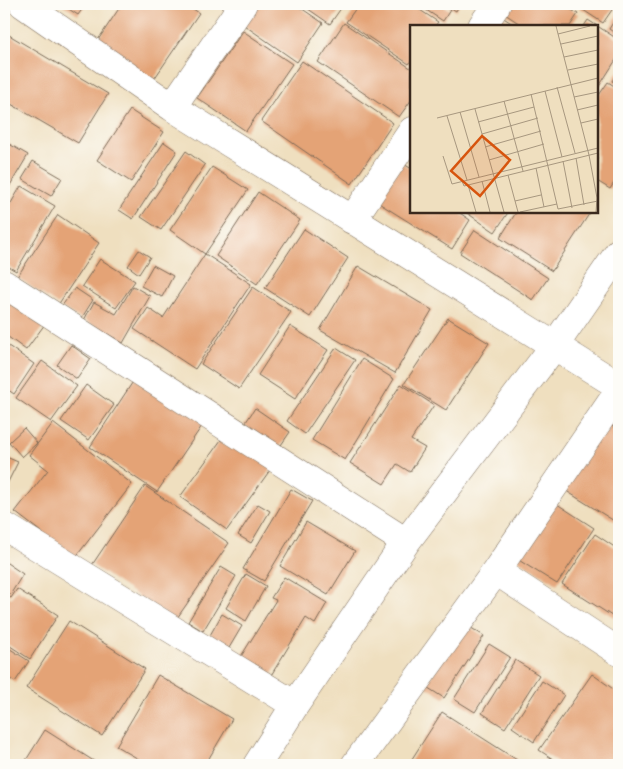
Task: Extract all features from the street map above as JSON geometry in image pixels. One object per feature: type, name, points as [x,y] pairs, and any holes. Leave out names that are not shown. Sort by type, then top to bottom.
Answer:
[{"type":"street","points":[[23,4],[172,107],[619,386]]},
{"type":"street","points":[[172,107],[243,4]]},
{"type":"street","points":[[483,25],[497,4]]},
{"type":"street","points":[[352,220],[410,134]]},
{"type":"street","points":[[257,765],[295,704],[406,542],[555,345],[619,252]]},
{"type":"street","points":[[4,284],[406,542]]},
{"type":"street","points":[[361,763],[496,571],[619,391]]},
{"type":"street","points":[[4,526],[295,704]]},
{"type":"street","points":[[496,571],[619,652]]},
{"type":"building","points":[[61,4],[86,4],[78,15]]},
{"type":"building","points":[[122,4],[186,4],[199,13],[152,82],[96,43]]},
{"type":"building","points":[[255,4],[295,4],[323,23],[297,62],[241,23]]},
{"type":"building","points":[[301,4],[344,4],[330,24]]},
{"type":"building","points":[[359,4],[411,4],[438,22],[436,25],[410,25],[409,64],[346,22]]},
{"type":"building","points":[[417,4],[440,4],[450,10],[443,21]]},
{"type":"building","points":[[445,4],[460,4],[456,11]]},
{"type":"building","points":[[507,4],[562,4],[578,14],[571,25],[522,25],[502,12]]},
{"type":"building","points":[[574,4],[616,4],[603,23]]},
{"type":"building","points":[[619,13],[619,36],[609,29]]},
{"type":"building","points":[[499,15],[514,25],[493,25]]},
{"type":"building","points":[[588,20],[596,25],[585,25]]},
{"type":"building","points":[[344,23],[410,68],[410,102],[399,117],[318,62]]},
{"type":"building","points":[[598,26],[619,40],[619,55],[598,88]]},
{"type":"building","points":[[243,31],[292,64],[246,131],[197,98]]},
{"type":"building","points":[[4,32],[108,94],[78,143],[4,100]]},
{"type":"building","points":[[302,61],[393,123],[352,184],[261,121]]},
{"type":"building","points":[[619,70],[619,86],[612,81]]},
{"type":"building","points":[[608,82],[619,89],[619,175],[610,189],[598,182],[598,97]]},
{"type":"building","points":[[130,110],[164,132],[131,182],[97,160]]},
{"type":"building","points":[[4,141],[28,155],[9,187],[4,184]]},
{"type":"building","points":[[164,142],[177,151],[133,219],[119,210]]},
{"type":"building","points":[[186,151],[205,165],[161,230],[141,217]]},
{"type":"building","points":[[33,161],[62,178],[51,196],[22,179]]},
{"type":"building","points":[[402,163],[410,168],[410,212],[458,212],[470,220],[452,249],[377,202]]},
{"type":"building","points":[[212,167],[248,190],[205,254],[170,230]]},
{"type":"building","points":[[21,186],[55,206],[16,271],[4,264],[4,215]]},
{"type":"building","points":[[258,192],[300,220],[257,284],[216,256]]},
{"type":"building","points":[[465,212],[508,212],[495,232]]},
{"type":"building","points":[[516,212],[590,212],[552,271],[500,238]]},
{"type":"building","points":[[58,215],[99,243],[58,305],[17,277]]},
{"type":"building","points":[[304,229],[348,258],[310,317],[265,288]]},
{"type":"building","points":[[475,230],[548,278],[533,300],[460,253]]},
{"type":"building","points":[[139,250],[150,257],[139,274],[128,266]]},
{"type":"building","points":[[205,254],[251,284],[195,369],[134,329],[148,308],[163,318]]},
{"type":"building","points":[[100,259],[135,281],[116,308],[82,286]]},
{"type":"building","points":[[153,265],[173,276],[162,297],[141,286]]},
{"type":"building","points":[[358,266],[432,310],[395,373],[320,330]]},
{"type":"building","points":[[133,286],[150,296],[123,343],[84,320],[94,302],[116,314]]},
{"type":"building","points":[[253,287],[291,312],[239,389],[201,364]]},
{"type":"building","points":[[75,288],[93,300],[81,319],[61,307]]},
{"type":"building","points":[[10,300],[45,324],[26,350],[4,334],[4,310]]},
{"type":"building","points":[[448,318],[489,343],[446,410],[404,384]]},
{"type":"building","points":[[290,326],[328,350],[295,399],[258,375]]},
{"type":"building","points":[[4,343],[34,364],[14,394],[4,387]]},
{"type":"building","points":[[71,345],[91,359],[77,379],[57,365]]},
{"type":"building","points":[[336,348],[355,360],[305,434],[287,421]]},
{"type":"building","points":[[362,359],[394,379],[345,460],[312,440]]},
{"type":"building","points":[[42,361],[77,386],[51,422],[16,398]]},
{"type":"building","points":[[138,374],[206,420],[157,492],[90,447]]},
{"type":"building","points":[[401,384],[434,405],[411,440],[425,448],[410,472],[397,464],[384,484],[350,463]]},
{"type":"building","points":[[86,385],[114,405],[89,440],[61,421]]},
{"type":"building","points":[[255,408],[290,432],[279,448],[244,425]]},
{"type":"building","points":[[603,420],[619,431],[619,524],[560,487]]},
{"type":"building","points":[[53,423],[132,484],[75,558],[15,512],[48,470],[29,455]]},
{"type":"building","points":[[24,428],[37,443],[22,457],[9,442]]},
{"type":"building","points":[[226,433],[273,466],[227,530],[180,497]]},
{"type":"building","points":[[4,456],[18,462],[4,490]]},
{"type":"building","points":[[145,486],[229,543],[175,621],[92,565]]},
{"type":"building","points":[[291,489],[312,501],[264,581],[243,569]]},
{"type":"building","points":[[554,502],[594,528],[557,584],[517,559]]},
{"type":"building","points":[[258,504],[270,511],[251,543],[238,535]]},
{"type":"building","points":[[306,522],[355,551],[328,595],[280,566]]},
{"type":"building","points":[[595,534],[619,550],[619,611],[615,618],[562,584]]},
{"type":"building","points":[[4,561],[23,574],[10,595],[4,591]]},
{"type":"building","points":[[221,567],[236,576],[203,631],[188,622]]},
{"type":"building","points":[[246,574],[266,586],[246,621],[226,608]]},
{"type":"building","points":[[284,577],[327,603],[315,624],[306,618],[270,677],[240,658],[276,600],[271,598]]},
{"type":"building","points":[[17,589],[58,615],[30,659],[4,642],[4,594],[11,598]]},
{"type":"building","points":[[222,614],[242,626],[229,648],[209,637]]},
{"type":"building","points":[[69,621],[145,669],[102,736],[26,688]]},
{"type":"building","points":[[465,624],[484,636],[444,698],[425,686]]},
{"type":"building","points":[[489,644],[510,657],[475,712],[454,699]]},
{"type":"building","points":[[4,645],[29,661],[15,682],[4,675]]},
{"type":"building","points":[[515,660],[539,675],[505,728],[482,713]]},
{"type":"building","points":[[592,674],[619,693],[619,765],[562,765],[539,750]]},
{"type":"building","points":[[158,675],[232,719],[205,765],[149,765],[116,746]]},
{"type":"building","points":[[542,681],[564,695],[534,742],[512,727]]},
{"type":"building","points":[[442,712],[517,760],[514,765],[408,765]]},
{"type":"building","points":[[45,730],[100,765],[23,765]]}]
